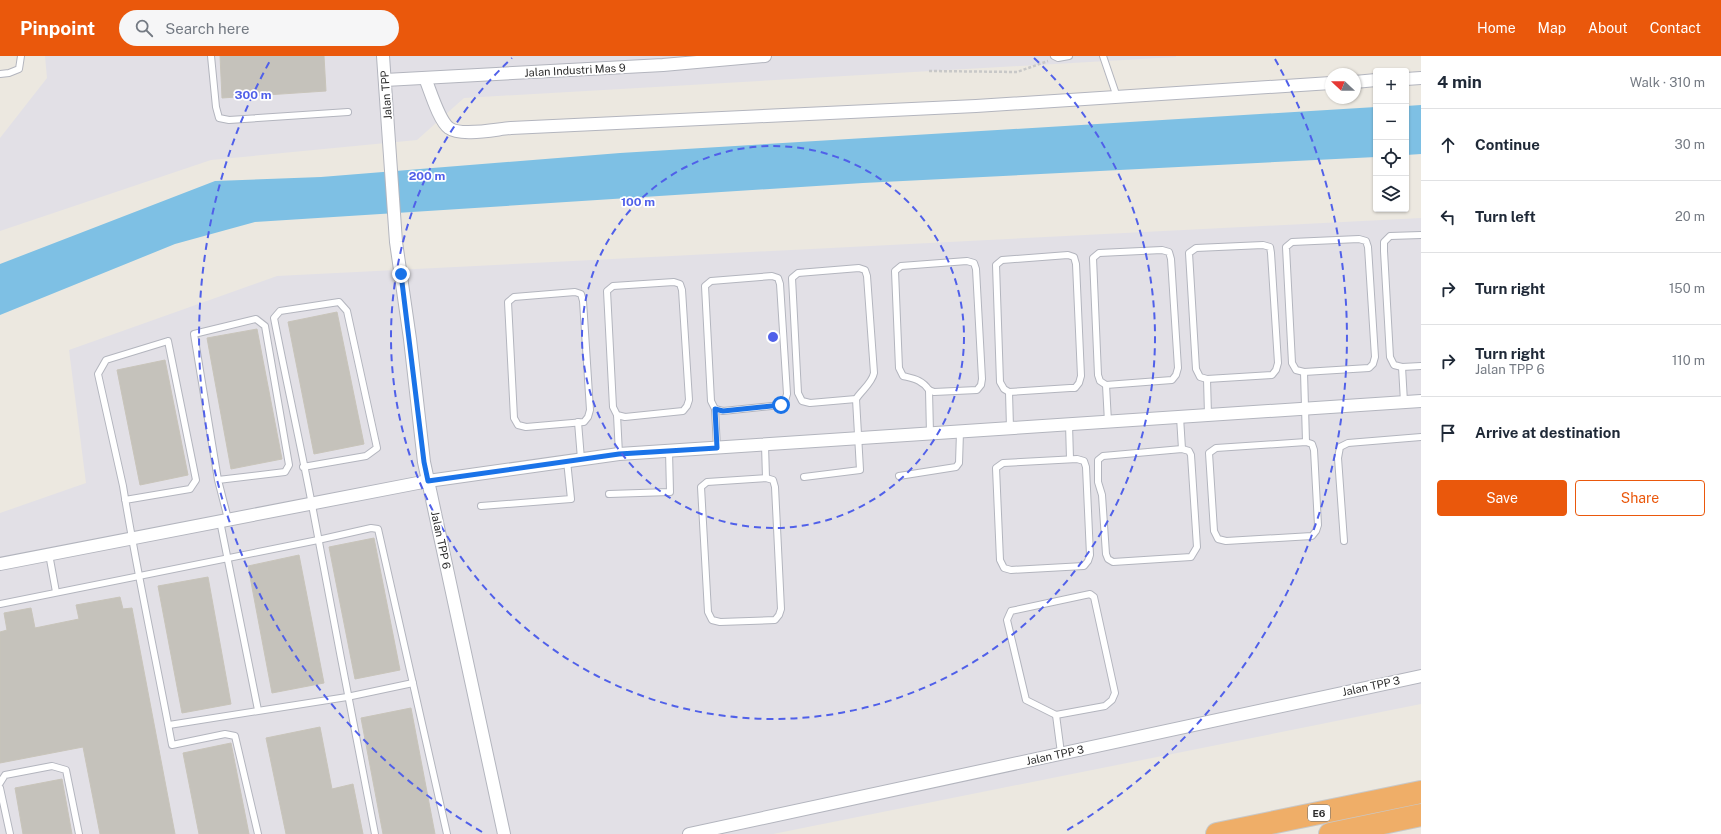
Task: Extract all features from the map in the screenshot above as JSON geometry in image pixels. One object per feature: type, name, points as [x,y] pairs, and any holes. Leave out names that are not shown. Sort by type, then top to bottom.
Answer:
[{"type":"highway","name":"E6","points":[[1217,834],[1421,792]]},
{"type":"highway","name":"E6","points":[[1330,834],[1421,815]]},
{"type":"street","name":"Jalan TPP","points":[[383,56],[396,242]]},
{"type":"street","name":"Jalan Industri Mas 9","points":[[385,80],[663,65],[765,56]]},
{"type":"street","points":[[425,78],[443,119],[449,128],[460,133],[511,128],[976,106],[1325,83]]},
{"type":"street","points":[[1409,78],[1421,78]]},
{"type":"street","points":[[1361,81],[1373,80]]},
{"type":"street","name":"Jalan TPP 6","points":[[396,242],[410,339],[424,462],[504,834]]},
{"type":"street","points":[[0,564],[428,481],[619,454],[1421,401]]},
{"type":"street","name":"Jalan TPP 3","points":[[689,834],[1421,676]]},
{"type":"lane","points":[[0,74],[9,73],[19,68],[21,56]]},
{"type":"lane","points":[[211,56],[216,107],[219,118],[229,120],[348,112]]},
{"type":"lane","points":[[1056,57],[1069,56]]},
{"type":"lane","points":[[1104,56],[1117,97]]},
{"type":"lane","points":[[1421,235],[1390,236],[1384,242],[1390,357],[1394,365],[1402,367],[1421,366]]},
{"type":"lane","points":[[1360,239],[1366,241],[1374,349],[1373,364],[1368,368],[1304,372],[1296,370],[1292,363],[1286,247],[1292,242],[1360,239]]},
{"type":"lane","points":[[1263,245],[1270,247],[1278,363],[1276,370],[1272,375],[1208,378],[1200,377],[1196,369],[1190,253],[1196,248],[1263,245]]},
{"type":"lane","points":[[1162,250],[1169,252],[1177,360],[1176,375],[1172,380],[1106,385],[1100,381],[1098,375],[1093,258],[1099,253],[1162,250]]},
{"type":"lane","points":[[1068,255],[1074,257],[1076,264],[1081,376],[1079,383],[1075,388],[1009,392],[1004,389],[1000,382],[996,265],[1002,260],[1068,255]]},
{"type":"lane","points":[[929,390],[934,392],[971,391],[976,390],[981,386],[982,379],[976,269],[974,263],[967,261],[901,266],[895,271],[899,368],[903,376],[919,380],[925,384],[929,390],[930,434]]},
{"type":"lane","points":[[804,477],[860,470],[856,400],[862,389],[873,379],[874,373],[865,270],[858,268],[798,273],[792,278],[798,394],[802,401],[810,403],[856,400]]},
{"type":"lane","points":[[715,409],[723,411],[781,405],[785,401],[786,386],[778,278],[772,276],[711,281],[705,286],[711,401],[715,409],[717,448]]},
{"type":"lane","points":[[617,415],[625,417],[683,411],[687,406],[689,400],[680,284],[674,282],[613,286],[607,291],[613,407],[617,415],[619,454]]},
{"type":"lane","points":[[575,292],[581,294],[590,410],[588,417],[584,422],[578,422],[526,427],[518,425],[514,418],[508,302],[514,297],[575,292]]},
{"type":"lane","points":[[303,467],[366,456],[377,448],[347,311],[339,302],[280,311],[274,318],[303,467],[318,540],[347,697],[375,834]]},
{"type":"lane","points":[[218,480],[285,472],[289,465],[265,326],[256,319],[194,334],[218,480],[228,558],[258,710]]},
{"type":"lane","points":[[125,500],[190,489],[196,480],[168,341],[106,360],[98,374],[125,500],[172,745],[225,734],[235,736],[258,834]]},
{"type":"lane","points":[[1402,367],[1404,402]]},
{"type":"lane","points":[[1304,372],[1306,442]]},
{"type":"lane","points":[[1208,378],[1208,415]]},
{"type":"lane","points":[[1106,385],[1108,422]]},
{"type":"lane","points":[[1009,392],[1010,428]]},
{"type":"lane","points":[[1180,417],[1182,449]]},
{"type":"lane","points":[[578,422],[581,459]]},
{"type":"lane","points":[[1069,424],[1070,459]]},
{"type":"lane","points":[[899,476],[956,467],[959,463],[960,432]]},
{"type":"lane","points":[[1344,541],[1338,458],[1340,447],[1348,443],[1421,437]]},
{"type":"lane","points":[[1306,442],[1312,444],[1314,450],[1318,525],[1312,536],[1226,541],[1218,539],[1214,532],[1210,453],[1216,448],[1306,442]]},
{"type":"lane","points":[[765,445],[766,478]]},
{"type":"lane","points":[[1182,449],[1189,451],[1191,455],[1197,547],[1196,552],[1191,557],[1113,562],[1108,559],[1106,554],[1102,495],[1098,482],[1098,460],[1103,456],[1182,449]]},
{"type":"lane","points":[[609,494],[670,492],[669,451]]},
{"type":"lane","points":[[1070,459],[1084,461],[1086,467],[1090,555],[1088,561],[1084,566],[1012,570],[1004,568],[1000,560],[996,468],[1003,463],[1070,459]]},
{"type":"lane","points":[[481,506],[571,499],[567,462]]},
{"type":"lane","points":[[766,478],[773,480],[774,486],[781,609],[779,615],[775,620],[720,622],[712,620],[708,612],[701,487],[707,482],[766,478]]},
{"type":"lane","points":[[0,604],[371,528],[378,529],[447,834]]},
{"type":"lane","points":[[48,554],[56,592]]},
{"type":"lane","points":[[1090,594],[1094,597],[1115,693],[1112,700],[1106,706],[1056,715],[1026,700],[1017,664],[1008,616],[1011,611],[1090,594]]},
{"type":"lane","points":[[169,725],[347,697],[413,683]]},
{"type":"lane","points":[[1056,715],[1061,753]]},
{"type":"lane","points":[[0,782],[5,775],[52,766],[66,770],[79,834]]},
{"type":"lane","points":[[0,788],[10,834]]},
{"type":"path","points":[[929,71],[1017,72],[1056,57]]},
{"type":"shaded area","points":[[45,56],[1176,57],[464,98],[417,140],[211,160],[0,231],[0,138],[47,78]]},
{"type":"shaded area","points":[[1421,218],[1421,704],[773,834],[0,834],[0,513],[86,483],[69,350],[277,276]]},
{"type":"water","points":[[1421,105],[1421,154],[1409,155],[1409,106]]},
{"type":"water","points":[[1373,107],[1373,157],[863,183],[255,222],[175,244],[0,315],[0,264],[215,181],[321,177],[620,153]]},
{"type":"building","points":[[220,56],[324,56],[326,91],[222,98]]},
{"type":"building","points":[[337,312],[364,444],[314,454],[288,322]]},
{"type":"building","points":[[257,329],[282,459],[231,469],[207,338]]},
{"type":"building","points":[[165,360],[188,475],[140,485],[117,370]]},
{"type":"building","points":[[374,538],[400,670],[355,679],[329,547]]},
{"type":"building","points":[[299,555],[324,683],[272,693],[248,566]]},
{"type":"building","points":[[208,577],[231,704],[182,713],[158,586]]},
{"type":"building","points":[[120,597],[123,609],[132,608],[175,834],[100,834],[83,747],[0,763],[0,632],[7,630],[4,613],[31,608],[35,628],[79,619],[76,605]]},
{"type":"building","points":[[411,708],[435,834],[383,834],[361,718]]},
{"type":"building","points":[[320,727],[332,789],[353,784],[363,834],[286,834],[266,738]]},
{"type":"building","points":[[231,743],[249,834],[199,834],[183,753]]},
{"type":"building","points":[[62,779],[72,834],[23,834],[15,788]]},
{"type":"route","points":[[401,274],[424,462],[428,481],[619,454],[717,448],[715,409],[723,411],[781,405]]}]
